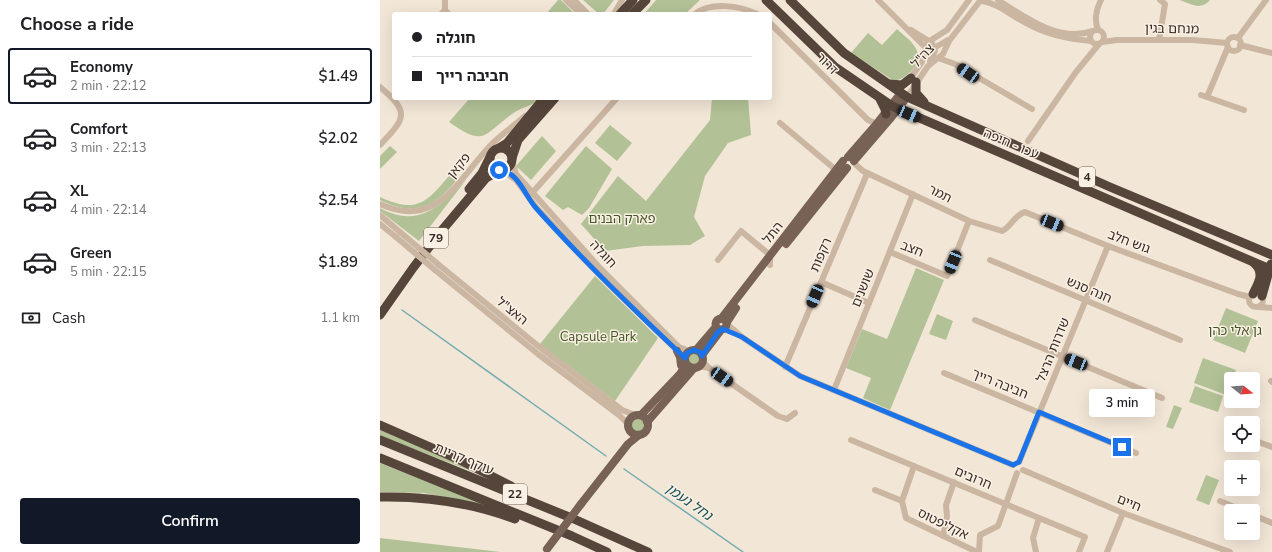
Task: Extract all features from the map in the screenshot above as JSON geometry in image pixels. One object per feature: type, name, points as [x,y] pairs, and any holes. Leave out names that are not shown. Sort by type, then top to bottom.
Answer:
[{"type":"highway","points":[[622,12],[633,0]]},
{"type":"highway","points":[[634,12],[646,0]]},
{"type":"highway","name":"עכו - חיפה","points":[[766,0],[825,58],[879,98],[895,107],[1251,261],[1271,272]]},
{"type":"highway","name":"עכו - חיפה","points":[[790,0],[844,52],[904,95],[1270,254]]},
{"type":"highway","points":[[887,84],[899,85],[914,80],[918,97],[934,109]]},
{"type":"highway","points":[[879,98],[884,106],[883,117]]},
{"type":"highway","name":"79","points":[[380,304],[425,242],[482,173],[493,151],[507,143],[543,100]]},
{"type":"highway","name":"79","points":[[380,315],[443,229],[486,178],[509,167],[518,140],[553,100]]},
{"type":"highway","points":[[499,148],[508,151],[512,160]]},
{"type":"highway","points":[[490,157],[492,166],[501,170]]},
{"type":"highway","points":[[1256,299],[1271,272],[1270,254]]},
{"type":"highway","points":[[1251,261],[1258,267],[1261,273],[1256,299]]},
{"type":"highway","points":[[380,425],[462,461],[574,519]]},
{"type":"highway","name":"עוקף קריות","points":[[380,440],[574,519],[648,552]]},
{"type":"highway","name":"22","points":[[380,458],[591,544],[607,552]]},
{"type":"highway","points":[[380,497],[431,499],[470,505],[591,544]]},
{"type":"main road","name":"צה\"ל","points":[[895,107],[904,95]]},
{"type":"main road","name":"התל","points":[[722,325],[770,256],[836,170],[849,163],[869,133],[883,117],[895,107]]},
{"type":"main road","name":"התל","points":[[647,422],[694,359],[895,107]]},
{"type":"main road","points":[[677,351],[681,362],[680,374]]},
{"type":"main road","name":"התל","points":[[638,415],[694,359]]},
{"type":"main road","points":[[545,550],[582,504],[628,444],[645,431],[647,422],[638,415],[630,418],[628,427],[610,467]]},
{"type":"main road","points":[[628,427],[634,434],[638,435]]},
{"type":"street","points":[[445,0],[445,12]]},
{"type":"street","points":[[566,0],[579,12]]},
{"type":"street","points":[[574,0],[586,12]]},
{"type":"street","points":[[615,12],[622,0]]},
{"type":"street","points":[[878,0],[908,28],[926,48],[934,48],[952,36]]},
{"type":"street","name":"צה\"ל","points":[[904,95],[914,80],[930,40],[947,30],[969,0]]},
{"type":"street","name":"צה\"ל","points":[[914,80],[943,54],[952,36],[980,0]]},
{"type":"street","name":"מנחם בגין","points":[[980,0],[997,5],[1027,24],[1044,32],[1070,40],[1096,42],[1117,40],[1193,40],[1227,45],[1235,51],[1240,46]]},
{"type":"street","points":[[998,0],[1025,17],[1066,34],[1078,35],[1098,31]]},
{"type":"street","points":[[1028,141],[1088,56],[1096,42],[1104,37],[1098,31],[1096,24],[1096,10],[1100,0]]},
{"type":"street","points":[[1159,40],[1165,4],[1160,0]]},
{"type":"street","points":[[1238,38],[1266,0]]},
{"type":"street","points":[[698,12],[705,7],[721,6],[748,12]]},
{"type":"street","name":"דרור","points":[[772,25],[868,120]]},
{"type":"street","points":[[908,28],[930,40],[934,48],[932,59],[926,68]]},
{"type":"street","points":[[1096,42],[1090,37],[1098,31]]},
{"type":"street","name":"מנחם בגין","points":[[1098,31],[1117,40]]},
{"type":"street","points":[[1207,97],[1227,45],[1232,37],[1238,38]]},
{"type":"street","points":[[1238,38],[1240,46],[1272,54]]},
{"type":"street","points":[[944,50],[955,64]]},
{"type":"street","points":[[938,58],[955,64],[1032,109]]},
{"type":"street","points":[[380,86],[392,98]]},
{"type":"street","points":[[1201,95],[1244,110]]},
{"type":"street","points":[[380,145],[382,137],[402,119],[402,114],[394,100]]},
{"type":"street","name":"פקאן","points":[[380,204],[397,210],[411,212],[427,209],[438,204],[450,194],[491,144],[543,100]]},
{"type":"street","points":[[532,193],[615,100]]},
{"type":"street","points":[[869,133],[868,120],[875,123],[883,117]]},
{"type":"street","points":[[780,123],[836,170]]},
{"type":"street","name":"חוגלה","points":[[512,160],[516,174],[599,267],[679,347],[694,359]]},
{"type":"street","name":"תמר","points":[[849,163],[969,221],[1002,231],[1008,228]]},
{"type":"street","name":"חוגלה","points":[[501,170],[516,180],[536,207],[596,271],[677,351],[694,359]]},
{"type":"street","name":"רקפות","points":[[785,367],[865,172]]},
{"type":"street","name":"שושנים","points":[[834,390],[913,194]]},
{"type":"street","name":"גוש חלב","points":[[1008,228],[1017,214],[1025,212],[1108,246],[1238,294],[1256,299]]},
{"type":"street","name":"האצ\"ל","points":[[380,215],[398,235],[435,270],[538,354],[619,415],[628,427]]},
{"type":"street","name":"חצב","points":[[890,252],[947,276],[969,221]]},
{"type":"street","name":"האצ\"ל","points":[[380,224],[398,235],[439,265],[544,351],[622,410],[638,415]]},
{"type":"street","points":[[718,260],[741,231],[770,256],[770,265]]},
{"type":"street","name":"שדרות הרצל","points":[[1016,463],[1039,412],[1108,246]]},
{"type":"street","name":"חנה סנש","points":[[990,260],[1180,340]]},
{"type":"street","points":[[821,282],[869,303]]},
{"type":"street","points":[[1256,299],[1272,308]]},
{"type":"street","points":[[975,320],[1162,398]]},
{"type":"street","points":[[722,325],[800,376],[1016,463],[1022,464],[1023,470],[1020,473],[1016,473]]},
{"type":"street","points":[[694,359],[778,416],[787,419],[796,413]]},
{"type":"street","name":"חביבה רייך","points":[[944,373],[1136,452]]},
{"type":"street","name":"חרובים","points":[[852,440],[1085,537],[1079,552]]},
{"type":"street","points":[[1260,443],[1272,447]]},
{"type":"street","points":[[978,552],[980,535],[998,526],[1016,473],[1013,471],[1016,463]]},
{"type":"street","points":[[875,490],[902,501],[914,466]]},
{"type":"street","name":"חיים","points":[[1023,470],[1123,513],[1230,552]]},
{"type":"street","points":[[943,536],[947,517],[946,505],[954,482]]},
{"type":"street","name":"אקליפטוס","points":[[902,501],[906,518],[978,552]]},
{"type":"street","points":[[1220,501],[1227,504]]},
{"type":"street","points":[[1107,552],[1123,513]]},
{"type":"street","points":[[1036,552],[1037,548],[1033,538],[1039,518]]},
{"type":"street","points":[[1260,518],[1272,523]]},
{"type":"green space","points":[[558,0],[561,0],[573,12],[548,12]]},
{"type":"green space","points":[[583,0],[614,0],[605,12],[597,12]]},
{"type":"green space","points":[[656,0],[700,0],[687,12],[646,12]]},
{"type":"green space","points":[[1180,0],[1210,0],[1203,5],[1196,6]]},
{"type":"green space","points":[[897,29],[913,44],[918,53],[918,58],[913,69],[909,73],[899,80],[894,81],[851,53],[868,33],[882,45]]},
{"type":"green space","points":[[468,100],[539,100],[516,112],[483,136],[470,134],[449,122]]},
{"type":"green space","name":"פארק הבנים","points":[[712,100],[748,100],[751,135],[728,143],[705,176],[694,217],[705,236],[690,245],[643,246],[605,251],[581,224],[618,176],[646,201],[710,120]]},
{"type":"green space","points":[[610,125],[632,143],[617,161],[595,143]]},
{"type":"green space","points":[[542,136],[556,151],[531,180],[516,166]]},
{"type":"green space","points":[[390,146],[397,152],[380,169],[380,156]]},
{"type":"green space","points":[[586,146],[612,169],[589,208],[582,215],[568,207],[563,210],[545,196]]},
{"type":"green space","points":[[453,171],[455,174],[455,182],[447,191],[430,204],[422,207],[403,208],[380,200],[380,197],[405,205],[414,205],[422,202],[437,190]]},
{"type":"green space","points":[[466,180],[419,241],[380,211],[380,208],[394,214],[406,216],[428,212],[438,206]]},
{"type":"green space","points":[[916,268],[944,280],[890,410],[863,398],[871,378],[846,368],[862,329],[887,339]]},
{"type":"green space","name":"Capsule Park","points":[[595,276],[658,338],[615,401],[540,344]]},
{"type":"green space","name":"גן אלי כהן","points":[[1226,308],[1258,321],[1245,353],[1213,340]]},
{"type":"green space","points":[[937,314],[953,321],[946,340],[929,334]]},
{"type":"green space","points":[[692,353],[696,353],[700,359],[696,365],[692,365],[688,361],[688,357]]},
{"type":"green space","points":[[1203,358],[1236,370],[1235,372],[1224,372],[1224,394],[1194,383]]},
{"type":"green space","points":[[1195,386],[1223,396],[1218,412],[1189,402]]},
{"type":"green space","points":[[1174,405],[1182,408],[1173,429],[1166,427]]},
{"type":"green space","points":[[634,418],[640,418],[644,422],[644,428],[640,432],[634,432],[630,428],[630,422]]},
{"type":"green space","points":[[380,430],[459,464],[479,474],[380,436]]},
{"type":"green space","points":[[380,463],[497,509],[424,493],[380,492]]},
{"type":"green space","points":[[1206,475],[1219,480],[1209,505],[1196,500]]},
{"type":"green space","points":[[380,538],[501,552],[380,552]]},
{"type":"waterway","points":[[402,310],[606,456]]},
{"type":"waterway","name":"נחל נעמן","points":[[624,469],[743,552]]},
{"type":"route","points":[[499,170],[502,170],[513,177],[522,187],[532,203],[596,271],[685,358],[689,351],[694,350],[700,352],[702,356],[718,332],[723,329],[742,337],[800,376],[1013,465],[1019,462],[1039,412],[1122,447]]}]
